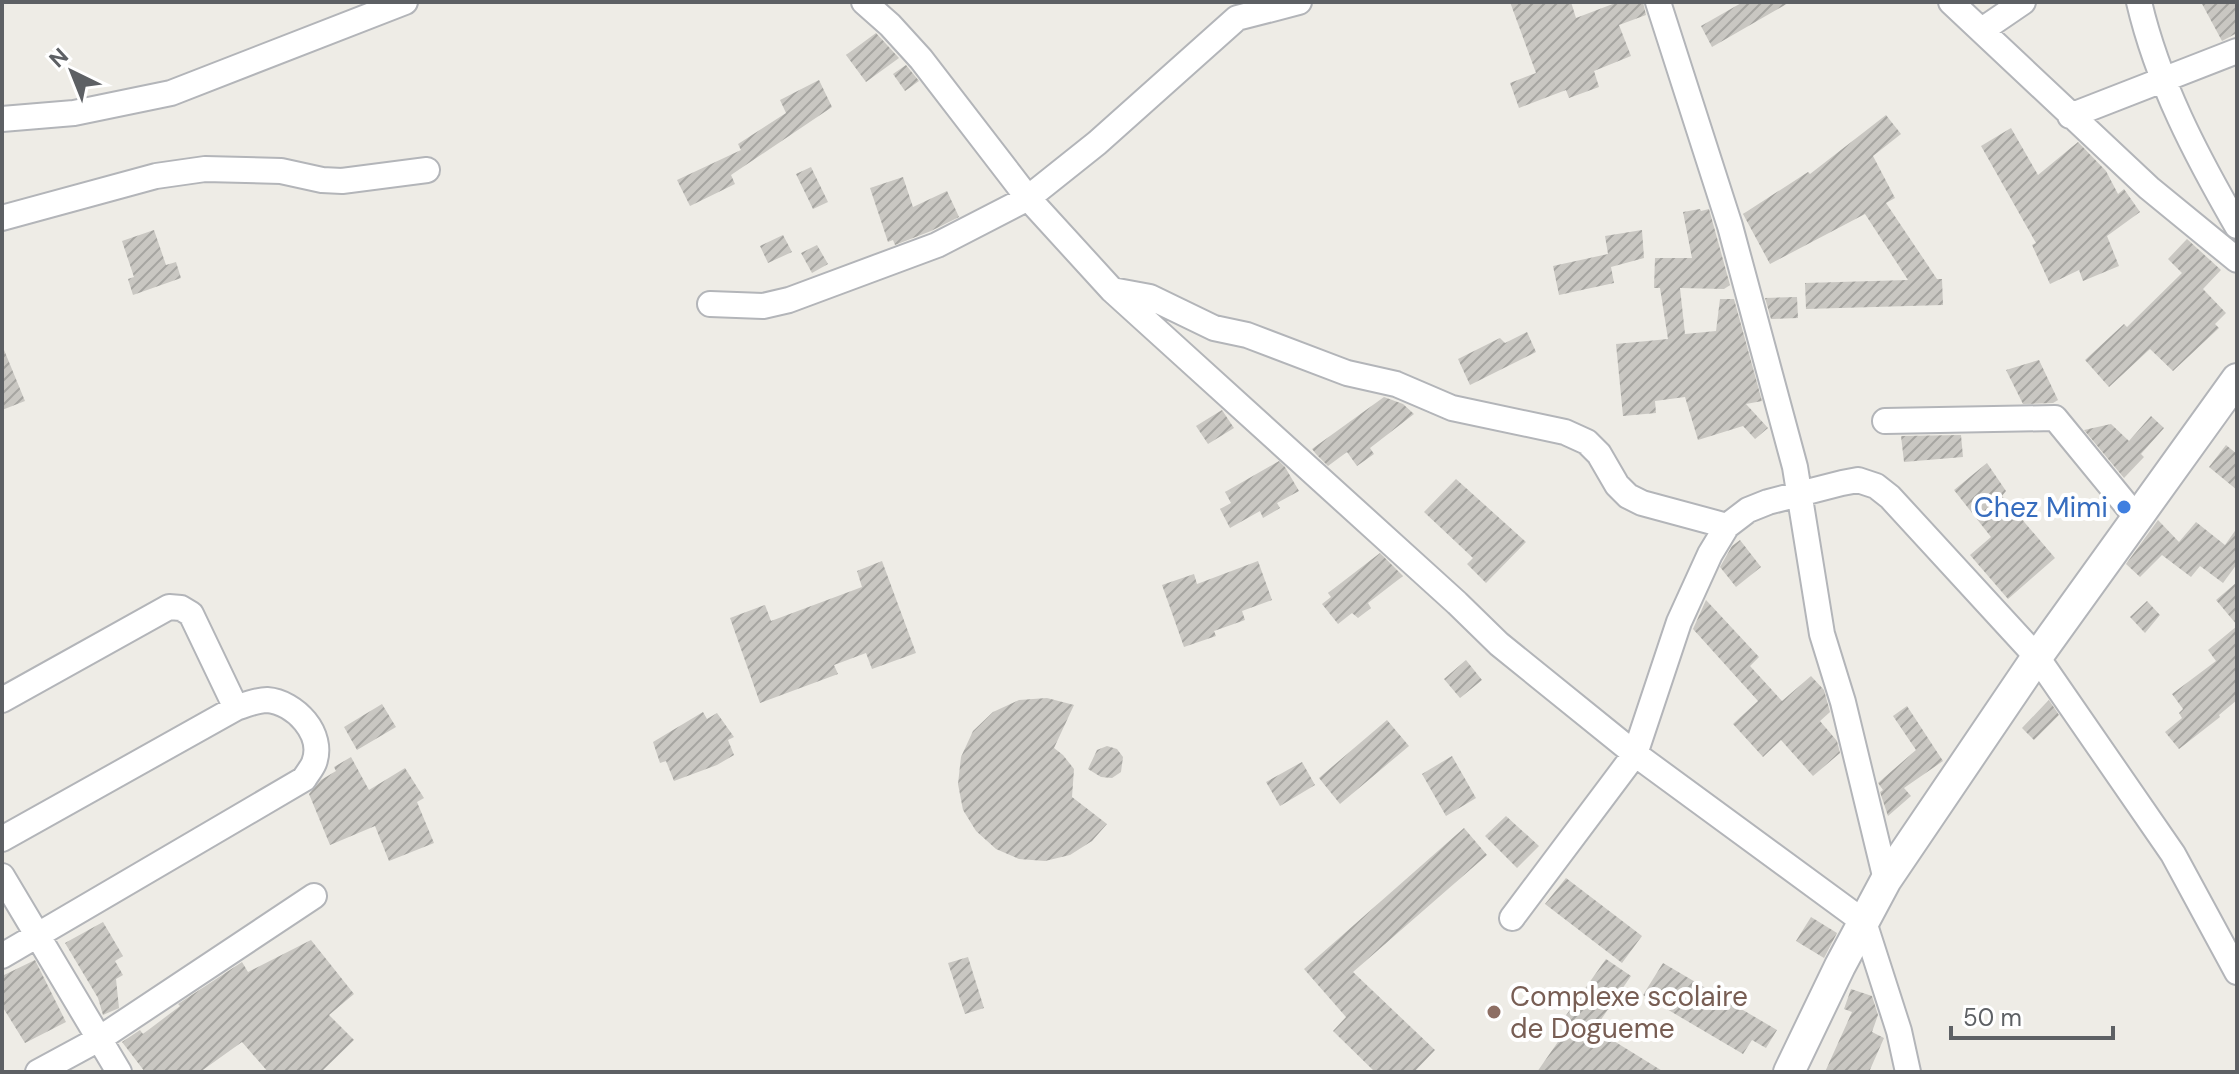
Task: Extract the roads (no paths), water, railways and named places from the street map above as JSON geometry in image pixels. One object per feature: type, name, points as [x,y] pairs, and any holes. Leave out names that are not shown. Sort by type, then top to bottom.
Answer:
[{"type":"street","points":[[2,119],[74,113],[171,93],[405,2]]},
{"type":"street","points":[[864,2],[921,59],[1028,198],[1112,290],[1499,644],[1635,754],[1864,922],[1899,1031],[1908,1072]]},
{"type":"street","points":[[710,304],[763,306],[789,300],[937,245],[1028,198],[1097,143],[1237,18],[1299,2]]},
{"type":"street","points":[[1658,2],[1730,226],[1800,492],[1822,634],[1843,702],[1886,880]]},
{"type":"street","points":[[1951,2],[2149,188],[2237,260]]},
{"type":"street","points":[[1982,30],[2023,2]]},
{"type":"street","points":[[2139,2],[2163,81],[2201,165],[2237,226]]},
{"type":"street","points":[[2070,116],[2237,51]]},
{"type":"street","points":[[2,218],[156,176],[205,169],[281,171],[342,181],[427,170]]},
{"type":"street","points":[[1112,290],[1150,297],[1214,328],[1247,335],[1347,373],[1396,384],[1452,408],[1565,432],[1587,442],[1599,454],[1617,485],[1628,496],[1642,503],[1727,526]]},
{"type":"street","points":[[1789,1072],[1886,880],[2037,657],[2237,379]]},
{"type":"street","points":[[1885,421],[2055,418],[2137,518]]},
{"type":"street","points":[[1512,918],[1635,754],[1679,622],[1710,554],[1727,526],[1748,510],[1800,492],[1858,480],[1876,486],[1890,497],[2037,657],[2173,854],[2237,972]]},
{"type":"street","points":[[2,700],[169,607],[181,608],[191,614],[236,708]]},
{"type":"street","points":[[2,839],[236,708],[265,700],[288,705],[305,720],[315,739],[315,761],[304,779],[2,956]]},
{"type":"street","points":[[2,876],[119,1072]]},
{"type":"street","points":[[38,1072],[99,1039],[314,896]]},
{"type":"place","name":"Chez Mimi","points":[[2124,507]]},
{"type":"place","name":"Complexe scolaire de Dogueme","points":[[1494,1012]]}]
